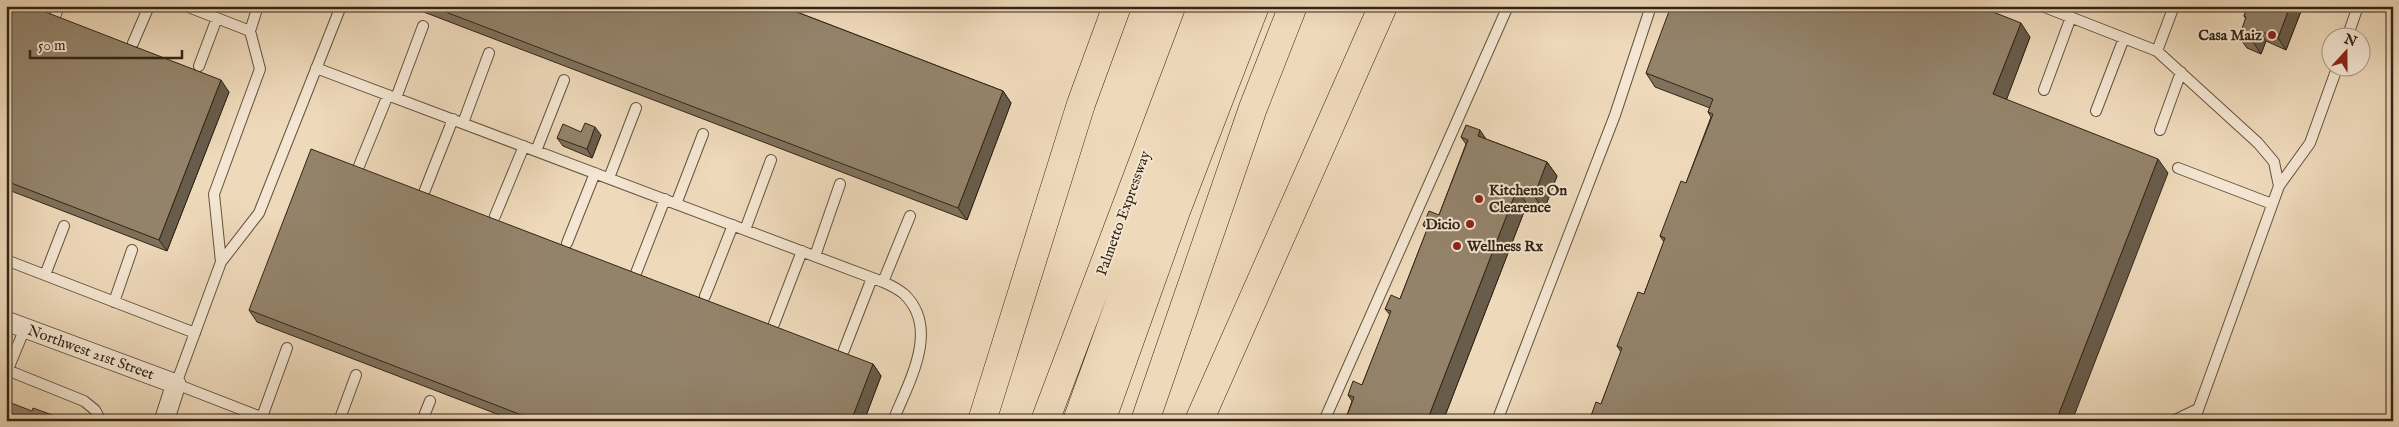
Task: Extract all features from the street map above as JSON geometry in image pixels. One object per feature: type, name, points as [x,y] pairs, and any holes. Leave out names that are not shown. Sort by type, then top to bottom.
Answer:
[{"type":"highway","points":[[982,421],[1082,104],[1117,6]]},
{"type":"highway","name":"Palmetto Expressway","points":[[1045,421],[1202,6]]},
{"type":"highway","points":[[1077,421],[1158,196],[1230,6]]},
{"type":"highway","points":[[1101,421],[1176,211],[1255,6]]},
{"type":"highway","points":[[1145,421],[1253,108],[1293,6]]},
{"type":"highway","points":[[1199,421],[1383,6]]},
{"type":"street","name":"Northwest 21st Street","points":[[6,321],[176,384]]},
{"type":"street","points":[[164,421],[176,384]]},
{"type":"lane","points":[[134,43],[148,6]]},
{"type":"lane","points":[[186,6],[250,31]]},
{"type":"lane","points":[[222,262],[214,194],[260,69],[250,31],[258,6]]},
{"type":"lane","points":[[287,348],[267,419],[176,384],[222,262],[259,212],[341,6]]},
{"type":"lane","points":[[1324,421],[1508,6]]},
{"type":"lane","points":[[1497,421],[1615,115],[1651,6]]},
{"type":"lane","points":[[2042,6],[2061,10],[2071,17],[2157,51],[2258,143],[2274,162],[2279,186]]},
{"type":"lane","points":[[2157,51],[2174,6]]},
{"type":"lane","points":[[2350,28],[2358,6]]},
{"type":"lane","points":[[2044,90],[2071,17]]},
{"type":"lane","points":[[199,66],[217,18]]},
{"type":"lane","points":[[359,166],[423,26]]},
{"type":"lane","points":[[2096,112],[2124,38]]},
{"type":"lane","points":[[425,190],[489,53]]},
{"type":"lane","points":[[316,68],[883,282],[903,293],[916,310],[921,330],[920,350],[893,421]]},
{"type":"lane","points":[[2160,130],[2181,72]]},
{"type":"lane","points":[[2194,421],[2279,186],[2310,143],[2333,78]]},
{"type":"lane","points":[[536,151],[564,80]]},
{"type":"lane","points":[[609,178],[636,108]]},
{"type":"lane","points":[[676,204],[703,134]]},
{"type":"lane","points":[[495,216],[524,146]]},
{"type":"lane","points":[[745,230],[771,160]]},
{"type":"lane","points":[[2178,168],[2272,204]]},
{"type":"lane","points":[[567,243],[595,173]]},
{"type":"lane","points":[[815,256],[840,184]]},
{"type":"lane","points":[[636,273],[665,199]]},
{"type":"lane","points":[[883,282],[910,216]]},
{"type":"lane","points":[[705,296],[733,225]]},
{"type":"lane","points":[[46,276],[64,226]]},
{"type":"lane","points":[[114,302],[132,250]]},
{"type":"lane","points":[[774,324],[802,251]]},
{"type":"lane","points":[[6,260],[195,333]]},
{"type":"lane","points":[[844,350],[872,278]]},
{"type":"lane","points":[[25,328],[7,372],[84,401],[94,410],[101,421]]},
{"type":"lane","points":[[339,421],[356,375]]},
{"type":"lane","points":[[422,421],[430,401]]},
{"type":"lane","points":[[2173,421],[2198,409]]},
{"type":"building","points":[[6,6],[30,6],[221,80],[159,240],[6,181]]},
{"type":"building","points":[[430,6],[781,6],[1003,91],[958,208]]},
{"type":"building","points":[[1671,6],[1978,6],[2021,23],[1993,94],[2158,159],[2056,421],[1589,421],[1596,402],[1601,404],[1622,348],[1617,346],[1638,292],[1644,294],[1665,238],[1660,236],[1681,181],[1686,183],[1713,114],[1708,112],[1713,99],[1646,73]]},
{"type":"building","points":[[2248,6],[2290,6],[2278,38],[2257,30],[2253,42],[2239,37]]},
{"type":"building","points":[[585,123],[595,127],[587,149],[557,138],[563,124],[581,132]]},
{"type":"building","points":[[1466,125],[1480,130],[1478,136],[1547,162],[1534,196],[1517,189],[1427,421],[1345,421],[1354,397],[1348,395],[1353,381],[1362,385],[1391,311],[1385,309],[1391,295],[1400,299],[1428,227],[1423,225],[1429,211],[1439,215],[1468,140],[1461,137]]},
{"type":"building","points":[[311,149],[873,364],[851,421],[537,421],[249,310]]},
{"type":"building","points":[[6,401],[32,411],[33,408],[66,420],[6,421]]},
{"type":"place","name":"Casa Maiz","points":[[2272,35]]},
{"type":"place","name":"Kitchens On Clearence","points":[[1479,199]]},
{"type":"place","name":"Dicio","points":[[1470,224]]},
{"type":"place","name":"Wellness Rx","points":[[1457,246]]}]
